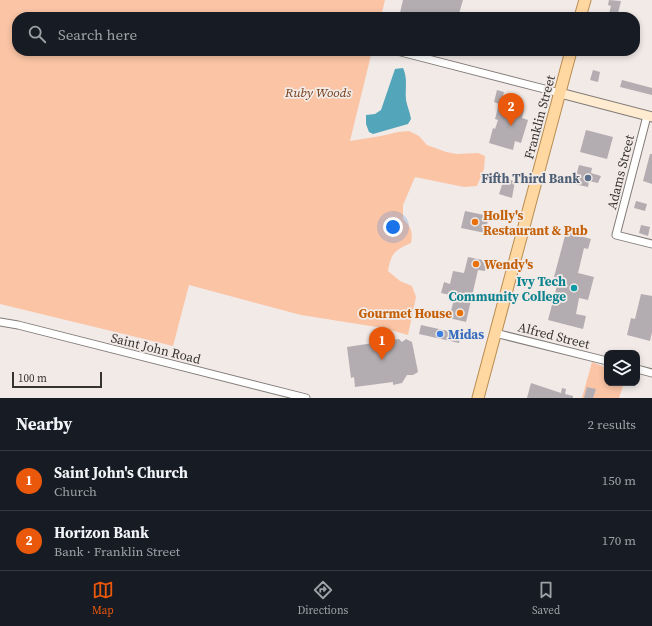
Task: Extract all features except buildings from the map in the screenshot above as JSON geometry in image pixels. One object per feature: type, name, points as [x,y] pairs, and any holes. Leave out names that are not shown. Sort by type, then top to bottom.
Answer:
[{"type":"main road","points":[[581,12],[585,0]]},
{"type":"main road","name":"Franklin Street","points":[[478,398],[570,56]]},
{"type":"street","points":[[416,56],[649,117]]},
{"type":"street","name":"Adams Street","points":[[649,117],[616,235],[652,244]]},
{"type":"street","name":"Saint John Road","points":[[0,322],[306,398]]},
{"type":"street","name":"Alfred Street","points":[[495,333],[604,360]]},
{"type":"street","points":[[640,370],[652,373]]},
{"type":"green space","name":"Ruby Woods","points":[[0,0],[385,0],[382,12],[12,12],[12,56],[371,56],[350,141],[409,131],[419,136],[427,145],[446,152],[457,154],[478,153],[485,156],[484,169],[477,186],[464,187],[415,177],[403,205],[403,219],[411,230],[411,243],[397,250],[392,256],[388,271],[400,281],[412,286],[416,297],[408,335],[383,328],[301,315],[189,285],[173,346],[0,304]]},
{"type":"green space","points":[[592,362],[604,367],[604,386],[623,386],[619,398],[582,398]]},
{"type":"water","points":[[403,68],[406,80],[406,100],[411,119],[408,124],[373,134],[369,132],[366,124],[366,115],[375,114],[381,110],[395,69]]},
{"type":"place","name":"Horizon Bank","points":[[511,126]]},
{"type":"place","name":"Fifth Third Bank","points":[[588,178]]},
{"type":"place","name":"Holly's Restaurant & Pub","points":[[475,222]]},
{"type":"place","name":"Wendy's","points":[[476,264]]},
{"type":"place","name":"Ivy Tech Community College","points":[[574,288]]},
{"type":"place","name":"Gourmet House","points":[[460,313]]},
{"type":"place","name":"Midas","points":[[440,334]]},
{"type":"place","name":"Saint John's Church","points":[[382,360]]}]
